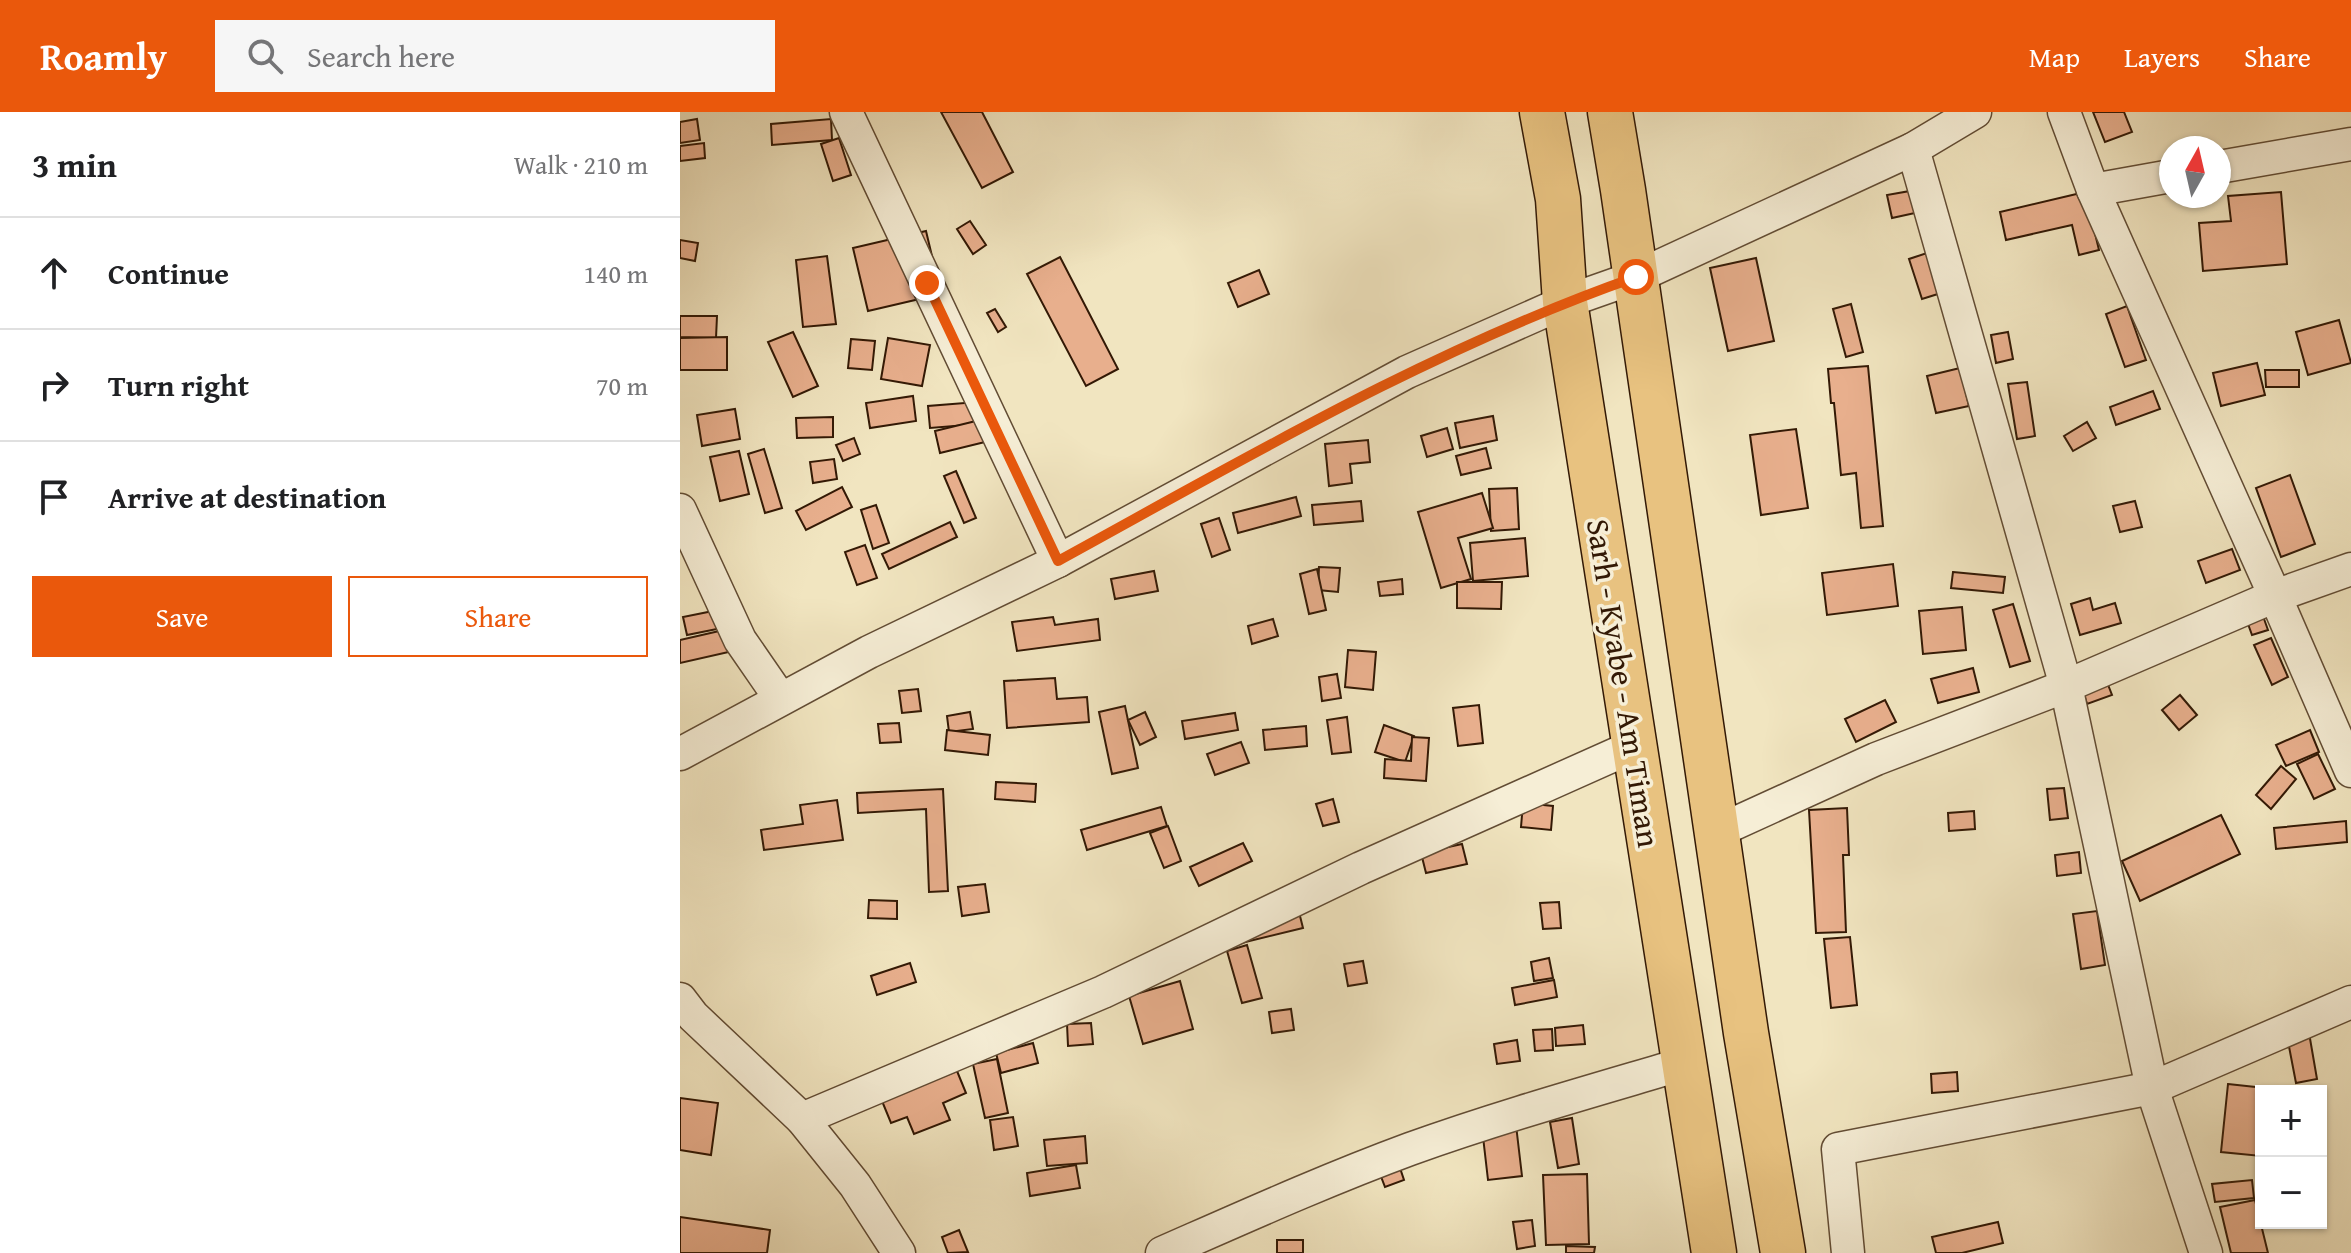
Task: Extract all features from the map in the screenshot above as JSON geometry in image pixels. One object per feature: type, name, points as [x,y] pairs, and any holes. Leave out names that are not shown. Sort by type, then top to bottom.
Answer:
[{"type":"highway","name":"Sarh - Kyabe - Am Timan","points":[[1542,112],[1558,199],[1565,302],[1714,1253]]},
{"type":"highway","points":[[1610,112],[1746,1033],[1783,1253]]},
{"type":"street","points":[[846,112],[1058,561]]},
{"type":"street","points":[[680,754],[869,652],[1058,561],[1407,372],[1565,302],[1636,277],[1913,149],[1975,112]]},
{"type":"street","points":[[2064,112],[2093,190],[2351,771]]},
{"type":"street","points":[[2231,165],[2351,144]]},
{"type":"street","points":[[1913,149],[2066,686],[2152,1088],[2206,1253]]},
{"type":"street","points":[[2093,190],[2159,178]]},
{"type":"street","points":[[680,510],[740,640],[780,698]]},
{"type":"street","points":[[1716,832],[1876,759],[2066,686],[2275,596],[2351,569]]},
{"type":"street","points":[[802,1119],[1103,992],[1361,868],[1634,746]]},
{"type":"street","points":[[680,999],[693,1016],[802,1119],[855,1185],[899,1253]]},
{"type":"street","points":[[1848,1253],[1838,1149],[2152,1088],[2351,1002]]},
{"type":"street","points":[[1162,1253],[1409,1150],[1683,1064]]},
{"type":"building","points":[[941,112],[982,112],[1013,172],[982,188]]},
{"type":"building","points":[[2093,112],[2124,112],[2132,132],[2105,142]]},
{"type":"building","points":[[697,119],[700,140],[680,143],[680,122]]},
{"type":"building","points":[[831,119],[832,140],[772,145],[771,124]]},
{"type":"building","points":[[839,138],[851,175],[833,181],[821,144]]},
{"type":"building","points":[[704,143],[705,158],[680,161],[680,146]]},
{"type":"building","points":[[1910,191],[1915,213],[1892,218],[1887,195]]},
{"type":"building","points":[[2085,192],[2099,250],[2079,255],[2072,225],[2006,240],[2000,212]]},
{"type":"building","points":[[2281,192],[2287,264],[2203,271],[2199,223],[2231,221],[2231,196]]},
{"type":"building","points":[[970,221],[986,245],[973,254],[957,229]]},
{"type":"building","points":[[926,231],[941,294],[868,311],[853,248]]},
{"type":"building","points":[[680,240],[698,243],[695,261],[680,258]]},
{"type":"building","points":[[1927,253],[1941,293],[1922,299],[1909,259]]},
{"type":"building","points":[[827,256],[836,324],[803,327],[796,260]]},
{"type":"building","points":[[1060,257],[1118,369],[1086,386],[1027,274]]},
{"type":"building","points":[[1756,258],[1774,341],[1728,351],[1710,268]]},
{"type":"building","points":[[1259,270],[1269,294],[1238,307],[1228,283]]},
{"type":"building","points":[[1851,304],[1863,352],[1846,357],[1833,309]]},
{"type":"building","points":[[2127,306],[2146,360],[2125,367],[2106,314]]},
{"type":"building","points":[[995,309],[1006,327],[998,332],[987,313]]},
{"type":"building","points":[[680,316],[717,316],[716,338],[680,337]]},
{"type":"building","points":[[2339,320],[2351,363],[2308,375],[2296,332]]},
{"type":"building","points":[[793,332],[818,386],[793,397],[768,342]]},
{"type":"building","points":[[2008,332],[2013,359],[1996,363],[1991,335]]},
{"type":"building","points":[[727,337],[727,370],[680,370],[680,338]]},
{"type":"building","points":[[888,338],[930,345],[922,386],[881,379]]},
{"type":"building","points":[[851,339],[875,341],[872,370],[848,368]]},
{"type":"building","points":[[2257,363],[2265,395],[2221,406],[2213,373]]},
{"type":"building","points":[[1868,366],[1883,526],[1861,528],[1856,473],[1841,475],[1828,369]]},
{"type":"building","points":[[1960,368],[1969,406],[1936,413],[1927,376]]},
{"type":"building","points":[[2265,370],[2299,370],[2299,387],[2266,387]]},
{"type":"building","points":[[2027,382],[2035,436],[2017,439],[2008,384]]},
{"type":"building","points":[[2153,391],[2160,409],[2116,425],[2110,407]]},
{"type":"building","points":[[913,396],[916,421],[870,428],[866,403]]},
{"type":"building","points":[[977,402],[979,424],[930,428],[928,406]]},
{"type":"building","points":[[735,409],[740,439],[702,446],[697,415]]},
{"type":"building","points":[[1493,416],[1497,440],[1460,448],[1455,423]]},
{"type":"building","points":[[833,417],[833,437],[797,438],[796,418]]},
{"type":"building","points":[[980,420],[985,442],[940,453],[935,431]]},
{"type":"building","points":[[2087,422],[2096,438],[2073,451],[2064,436]]},
{"type":"building","points":[[1447,428],[1453,449],[1427,457],[1421,436]]},
{"type":"building","points":[[1796,429],[1808,508],[1761,515],[1750,435]]},
{"type":"building","points":[[854,438],[860,454],[843,461],[836,445]]},
{"type":"building","points":[[1368,440],[1370,462],[1350,464],[1352,483],[1329,486],[1325,444]]},
{"type":"building","points":[[1486,448],[1491,468],[1461,475],[1456,456]]},
{"type":"building","points":[[764,449],[782,508],[765,513],[748,454]]},
{"type":"building","points":[[739,451],[749,494],[720,501],[710,457]]},
{"type":"building","points":[[834,459],[837,479],[813,483],[810,462]]},
{"type":"building","points":[[956,471],[976,518],[964,523],[944,476]]},
{"type":"building","points":[[2290,475],[2315,544],[2281,557],[2256,488]]},
{"type":"building","points":[[842,487],[852,507],[806,530],[796,511]]},
{"type":"building","points":[[1517,488],[1519,529],[1491,531],[1489,489]]},
{"type":"building","points":[[1482,493],[1493,528],[1458,538],[1471,579],[1441,588],[1418,512]]},
{"type":"building","points":[[1296,497],[1301,516],[1238,533],[1233,513]]},
{"type":"building","points":[[1361,501],[1363,521],[1314,525],[1312,505]]},
{"type":"building","points":[[2135,501],[2142,527],[2120,532],[2113,506]]},
{"type":"building","points":[[876,505],[889,543],[873,549],[861,510]]},
{"type":"building","points":[[1219,518],[1230,550],[1212,557],[1201,524]]},
{"type":"building","points":[[950,522],[957,537],[889,569],[882,554]]},
{"type":"building","points":[[1525,538],[1528,576],[1473,581],[1470,543]]},
{"type":"building","points":[[865,545],[877,578],[857,585],[845,552]]},
{"type":"building","points":[[2232,549],[2240,570],[2206,583],[2198,561]]},
{"type":"building","points":[[1893,564],[1898,606],[1827,615],[1822,573]]},
{"type":"building","points":[[1319,567],[1340,568],[1338,592],[1318,590]]},
{"type":"building","points":[[1317,569],[1326,610],[1309,614],[1300,574]]},
{"type":"building","points":[[1154,571],[1158,591],[1115,599],[1111,579]]},
{"type":"building","points":[[1953,572],[2005,577],[2003,593],[1951,588]]},
{"type":"building","points":[[1402,579],[1403,594],[1380,596],[1378,582]]},
{"type":"building","points":[[1457,582],[1502,582],[1501,609],[1457,608]]},
{"type":"building","points":[[2090,598],[2093,610],[2115,603],[2121,623],[2080,635],[2071,604]]},
{"type":"building","points":[[2013,604],[2030,661],[2010,667],[1993,610]]},
{"type":"building","points":[[2259,605],[2268,630],[2252,635],[2243,610]]},
{"type":"building","points":[[1962,607],[1966,650],[1923,654],[1919,611]]},
{"type":"building","points":[[718,610],[722,628],[687,635],[683,617]]},
{"type":"building","points":[[1053,617],[1055,625],[1098,619],[1100,640],[1017,651],[1012,622]]},
{"type":"building","points":[[1273,619],[1278,636],[1252,644],[1248,626]]},
{"type":"building","points":[[728,629],[733,651],[680,663],[680,640]]},
{"type":"building","points":[[2271,638],[2288,677],[2272,685],[2254,645]]},
{"type":"building","points":[[1348,650],[1376,652],[1373,690],[1345,687]]},
{"type":"building","points":[[1973,668],[1979,692],[1938,703],[1931,679]]},
{"type":"building","points":[[1337,674],[1341,698],[1322,701],[1319,677]]},
{"type":"building","points":[[2105,677],[2112,695],[2087,704],[2081,685]]},
{"type":"building","points":[[1055,678],[1057,699],[1087,697],[1089,722],[1007,728],[1004,681]]},
{"type":"building","points":[[918,689],[921,711],[902,713],[899,691]]},
{"type":"building","points":[[2180,695],[2197,715],[2179,730],[2162,710]]},
{"type":"building","points":[[1885,700],[1896,722],[1856,742],[1845,719]]},
{"type":"building","points":[[1479,705],[1483,743],[1458,746],[1453,708]]},
{"type":"building","points":[[1125,706],[1138,768],[1112,774],[1099,712]]},
{"type":"building","points":[[970,712],[973,729],[949,732],[947,716]]},
{"type":"building","points":[[1145,712],[1156,737],[1140,745],[1128,720]]},
{"type":"building","points":[[1235,713],[1238,730],[1185,739],[1182,721]]},
{"type":"building","points":[[1347,717],[1351,752],[1332,754],[1327,720]]},
{"type":"building","points":[[899,723],[901,742],[880,743],[878,724]]},
{"type":"building","points":[[1384,725],[1414,736],[1405,762],[1375,752]]},
{"type":"building","points":[[1306,726],[1307,746],[1265,750],[1263,730]]},
{"type":"building","points":[[947,730],[990,735],[988,755],[945,750]]},
{"type":"building","points":[[2310,730],[2319,752],[2286,766],[2276,745]]},
{"type":"building","points":[[1412,737],[1429,738],[1426,781],[1384,778],[1385,759],[1411,761]]},
{"type":"building","points":[[1241,742],[1249,763],[1215,775],[1207,754]]},
{"type":"building","points":[[2318,754],[2335,789],[2314,799],[2297,764]]},
{"type":"building","points":[[2281,766],[2296,779],[2271,809],[2256,795]]},
{"type":"building","points":[[996,782],[1036,784],[1035,802],[995,799]]},
{"type":"building","points":[[2064,788],[2068,818],[2050,820],[2047,789]]},
{"type":"building","points":[[943,789],[948,891],[929,892],[926,809],[858,813],[857,793]]},
{"type":"building","points":[[1333,799],[1339,822],[1323,826],[1316,804]]},
{"type":"building","points":[[837,800],[843,840],[764,850],[761,830],[803,824],[800,805]]},
{"type":"building","points":[[1523,803],[1553,806],[1551,830],[1521,827]]},
{"type":"building","points":[[1161,807],[1167,826],[1087,850],[1081,830]]},
{"type":"building","points":[[1847,808],[1849,855],[1843,855],[1846,932],[1816,933],[1809,810]]},
{"type":"building","points":[[1974,811],[1975,829],[1949,831],[1948,813]]},
{"type":"building","points":[[2221,815],[2240,854],[2140,901],[2122,861]]},
{"type":"building","points":[[2346,821],[2347,842],[2276,849],[2274,828]]},
{"type":"building","points":[[1168,826],[1181,861],[1164,868],[1150,833]]},
{"type":"building","points":[[1243,843],[1252,861],[1199,886],[1190,867]]},
{"type":"building","points":[[1462,844],[1467,864],[1426,873],[1421,853]]},
{"type":"building","points":[[2079,852],[2081,873],[2057,876],[2055,855]]},
{"type":"building","points":[[985,884],[989,912],[962,916],[958,887]]},
{"type":"building","points":[[869,900],[897,901],[897,919],[868,918]]},
{"type":"building","points":[[1559,902],[1561,928],[1543,929],[1540,903]]},
{"type":"building","points":[[1297,904],[1303,928],[1225,947]]},
{"type":"building","points":[[2097,911],[2105,965],[2081,969],[2073,914]]},
{"type":"building","points":[[1850,937],[1857,1005],[1831,1008],[1824,939]]},
{"type":"building","points":[[1247,945],[1262,998],[1242,1003],[1227,951]]},
{"type":"building","points":[[1549,958],[1553,978],[1534,981],[1531,962]]},
{"type":"building","points":[[1363,961],[1367,983],[1348,986],[1344,964]]},
{"type":"building","points":[[910,963],[916,982],[877,995],[871,976]]},
{"type":"building","points":[[1554,980],[1557,997],[1515,1005],[1512,988]]},
{"type":"building","points":[[1180,981],[1193,1029],[1143,1044],[1129,996]]},
{"type":"building","points":[[1291,1009],[1294,1030],[1272,1033],[1269,1012]]},
{"type":"building","points":[[1091,1023],[1093,1044],[1068,1046],[1067,1024]]},
{"type":"building","points":[[1583,1025],[1585,1044],[1556,1046],[1555,1028]]},
{"type":"building","points":[[2308,1027],[2317,1079],[2296,1083],[2286,1031]]},
{"type":"building","points":[[1552,1029],[1553,1050],[1535,1051],[1533,1030]]},
{"type":"building","points":[[1517,1040],[1520,1061],[1497,1064],[1494,1044]]},
{"type":"building","points":[[1033,1043],[1038,1063],[1001,1073],[996,1053]]},
{"type":"building","points":[[997,1059],[1008,1113],[985,1118],[973,1064]]},
{"type":"building","points":[[957,1071],[966,1093],[943,1103],[950,1120],[914,1134],[907,1117],[891,1123],[882,1101]]},
{"type":"building","points":[[1957,1072],[1958,1091],[1932,1093],[1931,1074]]},
{"type":"building","points":[[2228,1084],[2255,1087],[2255,1155],[2221,1152]]},
{"type":"building","points":[[680,1098],[718,1103],[711,1155],[680,1150]]},
{"type":"building","points":[[1013,1117],[1018,1146],[994,1150],[990,1120]]},
{"type":"building","points":[[1572,1118],[1579,1164],[1558,1168],[1550,1122]]},
{"type":"building","points":[[1516,1125],[1522,1176],[1488,1180],[1482,1128]]},
{"type":"building","points":[[1085,1136],[1087,1163],[1047,1166],[1044,1140]]},
{"type":"building","points":[[1397,1159],[1404,1180],[1385,1187],[1377,1166]]},
{"type":"building","points":[[1076,1165],[1080,1188],[1030,1196],[1027,1173]]},
{"type":"building","points":[[1587,1174],[1589,1244],[1546,1245],[1543,1175]]},
{"type":"building","points":[[2252,1180],[2254,1198],[2215,1202],[2212,1184]]},
{"type":"building","points":[[2255,1200],[2255,1229],[2262,1229],[2268,1253],[2231,1253],[2220,1207]]},
{"type":"building","points":[[680,1217],[770,1230],[767,1253],[680,1253]]},
{"type":"building","points":[[1532,1220],[1535,1246],[1517,1249],[1513,1222]]},
{"type":"building","points":[[1998,1222],[2003,1243],[1962,1253],[1936,1253],[1932,1237]]},
{"type":"building","points":[[959,1230],[968,1252],[948,1253],[942,1237]]},
{"type":"building","points":[[1277,1240],[1303,1240],[1303,1253],[1277,1253]]},
{"type":"building","points":[[1566,1246],[1595,1247],[1594,1253],[1566,1253]]},
{"type":"route","points":[[927,283],[1058,561],[1407,372],[1565,302],[1636,277]]}]
